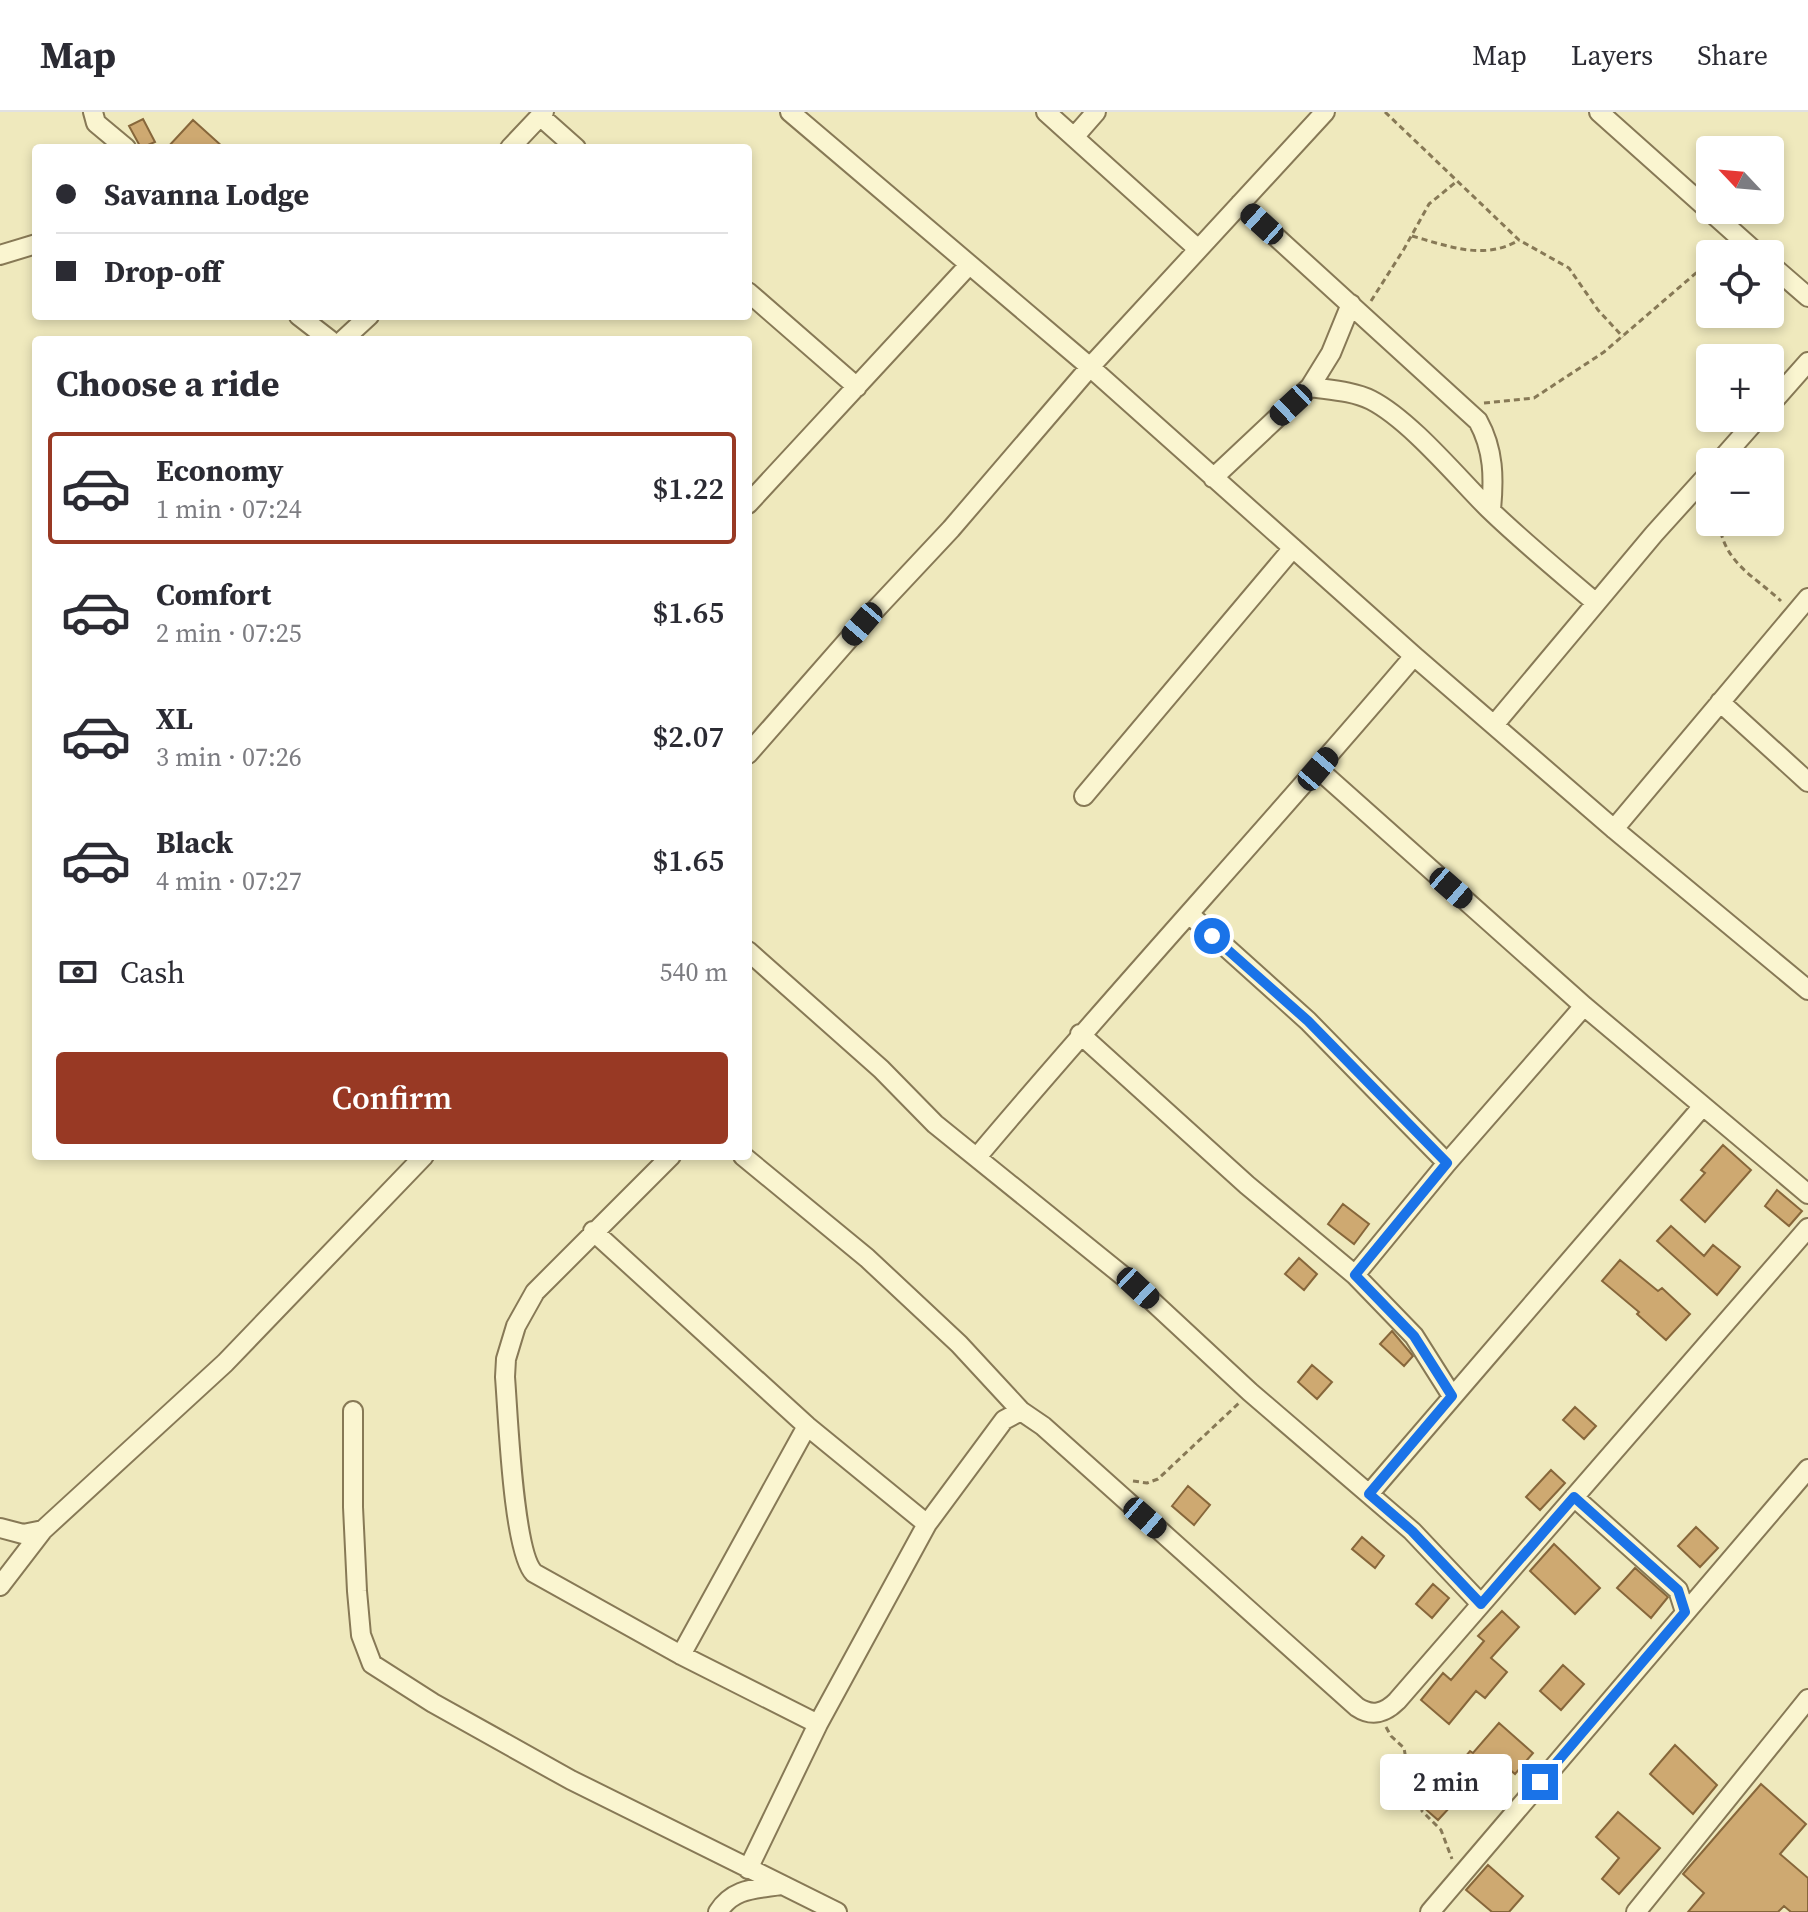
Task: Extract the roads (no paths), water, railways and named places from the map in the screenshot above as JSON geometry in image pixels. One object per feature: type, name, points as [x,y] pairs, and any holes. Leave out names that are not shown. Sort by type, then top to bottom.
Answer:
[{"type":"street","points":[[93,112],[105,141]]},
{"type":"street","points":[[790,112],[1090,367],[1414,656],[1614,829],[1808,990]]},
{"type":"street","points":[[1046,112],[1198,249]]},
{"type":"street","points":[[1075,136],[1096,112]]},
{"type":"street","points":[[752,749],[862,624],[951,529],[1090,367],[1325,112]]},
{"type":"street","points":[[1599,112],[1742,240]]},
{"type":"street","points":[[514,144],[542,114],[572,144]]},
{"type":"street","points":[[1240,204],[1478,421],[1491,447],[1491,510]]},
{"type":"street","points":[[0,255],[32,245]]},
{"type":"street","points":[[752,500],[969,265]]},
{"type":"street","points":[[1784,276],[1808,297]]},
{"type":"street","points":[[752,295],[857,387]]},
{"type":"street","points":[[1213,478],[1310,387],[1356,309]]},
{"type":"street","points":[[304,320],[325,336]]},
{"type":"street","points":[[347,336],[365,320]]},
{"type":"street","points":[[1784,389],[1808,362]]},
{"type":"street","points":[[1310,387],[1372,400],[1393,415],[1491,510],[1596,603]]},
{"type":"street","points":[[1731,448],[1746,432]]},
{"type":"street","points":[[1494,725],[1696,488]]},
{"type":"street","points":[[1084,796],[1293,548]]},
{"type":"street","points":[[1614,829],[1808,598]]},
{"type":"street","points":[[977,1157],[1080,1034],[1318,769],[1414,656]]},
{"type":"street","points":[[1720,702],[1808,782]]},
{"type":"street","points":[[1318,769],[1584,1006],[1808,1194]]},
{"type":"street","points":[[1189,914],[1308,1021],[1447,1163]]},
{"type":"street","points":[[752,955],[881,1069],[935,1124],[1138,1288],[1250,1392],[1412,1531],[1481,1604]]},
{"type":"street","points":[[1355,1275],[1447,1163],[1584,1006]]},
{"type":"street","points":[[1080,1034],[1247,1185],[1355,1275],[1414,1336],[1452,1396]]},
{"type":"street","points":[[1369,1494],[1702,1107]]},
{"type":"street","points":[[0,1586],[43,1530],[225,1363],[420,1160]]},
{"type":"street","points":[[667,1160],[535,1292],[510,1342],[505,1377],[515,1496],[526,1562],[534,1573],[681,1655],[818,1724]]},
{"type":"street","points":[[748,1160],[867,1258],[959,1344],[1021,1411],[1043,1426],[1357,1707],[1364,1712],[1378,1713],[1397,1701],[1808,1228]]},
{"type":"street","points":[[593,1231],[807,1426],[927,1524]]},
{"type":"street","points":[[353,1411],[357,1591],[361,1635],[372,1664],[433,1703],[571,1780],[837,1912]]},
{"type":"street","points":[[748,1869],[818,1724],[927,1524],[1004,1420],[1021,1411]]},
{"type":"street","points":[[681,1655],[807,1426]]},
{"type":"street","points":[[1430,1912],[1808,1469]]},
{"type":"street","points":[[1574,1497],[1678,1590],[1685,1612]]},
{"type":"street","points":[[0,1528],[23,1534],[43,1530]]},
{"type":"street","points":[[1636,1912],[1808,1699]]},
{"type":"street","points":[[718,1912],[735,1893],[781,1885]]}]
